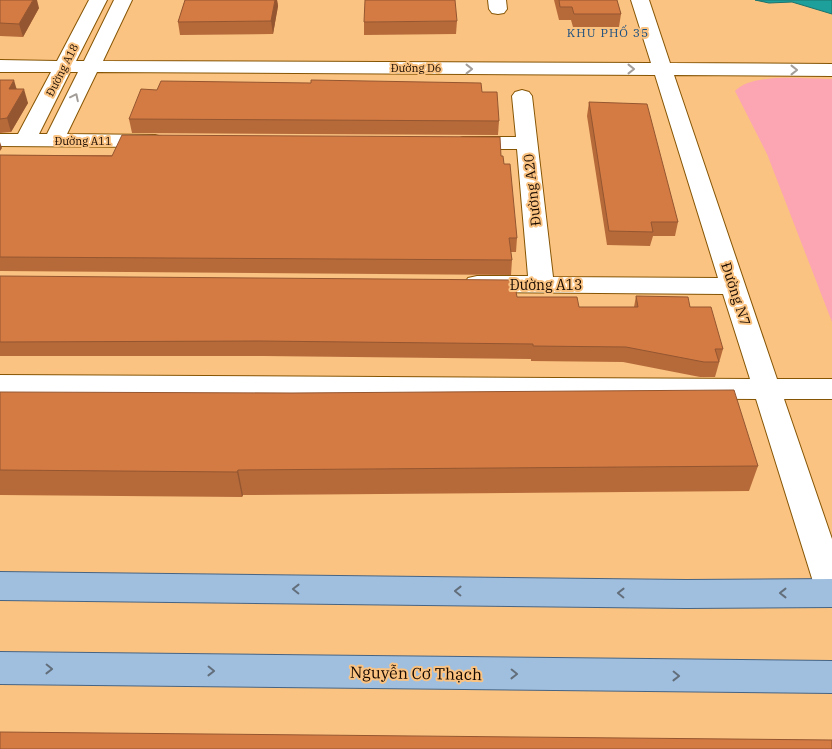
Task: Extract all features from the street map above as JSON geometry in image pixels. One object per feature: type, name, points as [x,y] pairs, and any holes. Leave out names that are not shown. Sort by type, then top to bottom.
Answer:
[{"type":"main road","points":[[0,586],[686,594],[832,593]]},
{"type":"main road","name":"Nguyễn Cơ Thạch","points":[[0,668],[832,677]]},
{"type":"street","name":"Đường A18","points":[[25,140],[98,0]]},
{"type":"street","name":"Đường A18","points":[[54,140],[123,0]]},
{"type":"street","name":"Đường N7","points":[[640,0],[832,588]]},
{"type":"street","name":"Đường D6","points":[[0,53],[67,60]]},
{"type":"street","name":"Đường D6","points":[[661,63],[832,56]]},
{"type":"street","name":"Đường D6","points":[[0,66],[67,60],[93,60],[661,63],[832,70]]},
{"type":"street","name":"Đường A20","points":[[522,96],[541,284]]},
{"type":"street","name":"Đường A11","points":[[0,140],[172,141]]},
{"type":"street","points":[[448,143],[527,143]]},
{"type":"street","name":"Đường A13","points":[[453,284],[733,286]]},
{"type":"street","points":[[0,385],[832,389]]},
{"type":"shaded area","points":[[767,79],[832,79],[832,322],[767,154],[735,91],[743,85]]},
{"type":"water","points":[[755,0],[832,0],[832,14],[792,2],[769,3]]},
{"type":"building","points":[[0,0],[33,0],[19,24],[0,23]]},
{"type":"building","points":[[185,0],[275,0],[271,21],[178,22]]},
{"type":"building","points":[[365,0],[455,0],[457,21],[364,22]]},
{"type":"building","points":[[559,0],[617,0],[621,14],[574,14],[572,7],[560,7]]},
{"type":"building","points":[[0,80],[14,80],[9,89],[24,89],[7,118],[0,119]]},
{"type":"building","points":[[311,80],[481,83],[482,92],[497,92],[499,121],[129,119],[141,89],[157,90],[161,81],[311,83]]},
{"type":"building","points":[[589,102],[647,104],[678,222],[651,222],[653,232],[609,231]]},
{"type":"building","points":[[122,135],[500,137],[501,156],[503,156],[504,164],[510,164],[517,238],[509,238],[512,260],[0,257],[0,155],[112,156]]},
{"type":"building","points":[[0,276],[514,280],[517,297],[577,297],[579,307],[638,307],[636,296],[688,297],[690,307],[711,307],[723,349],[715,349],[719,362],[704,362],[626,347],[533,346],[533,344],[260,341],[0,342]]},
{"type":"building","points":[[734,390],[758,466],[238,470],[237,472],[0,470],[0,392],[292,393]]},
{"type":"building","points":[[0,732],[832,740],[832,749],[0,749]]},
{"type":"district","name":"KHU PHỐ 35","points":[[608,32]]}]
